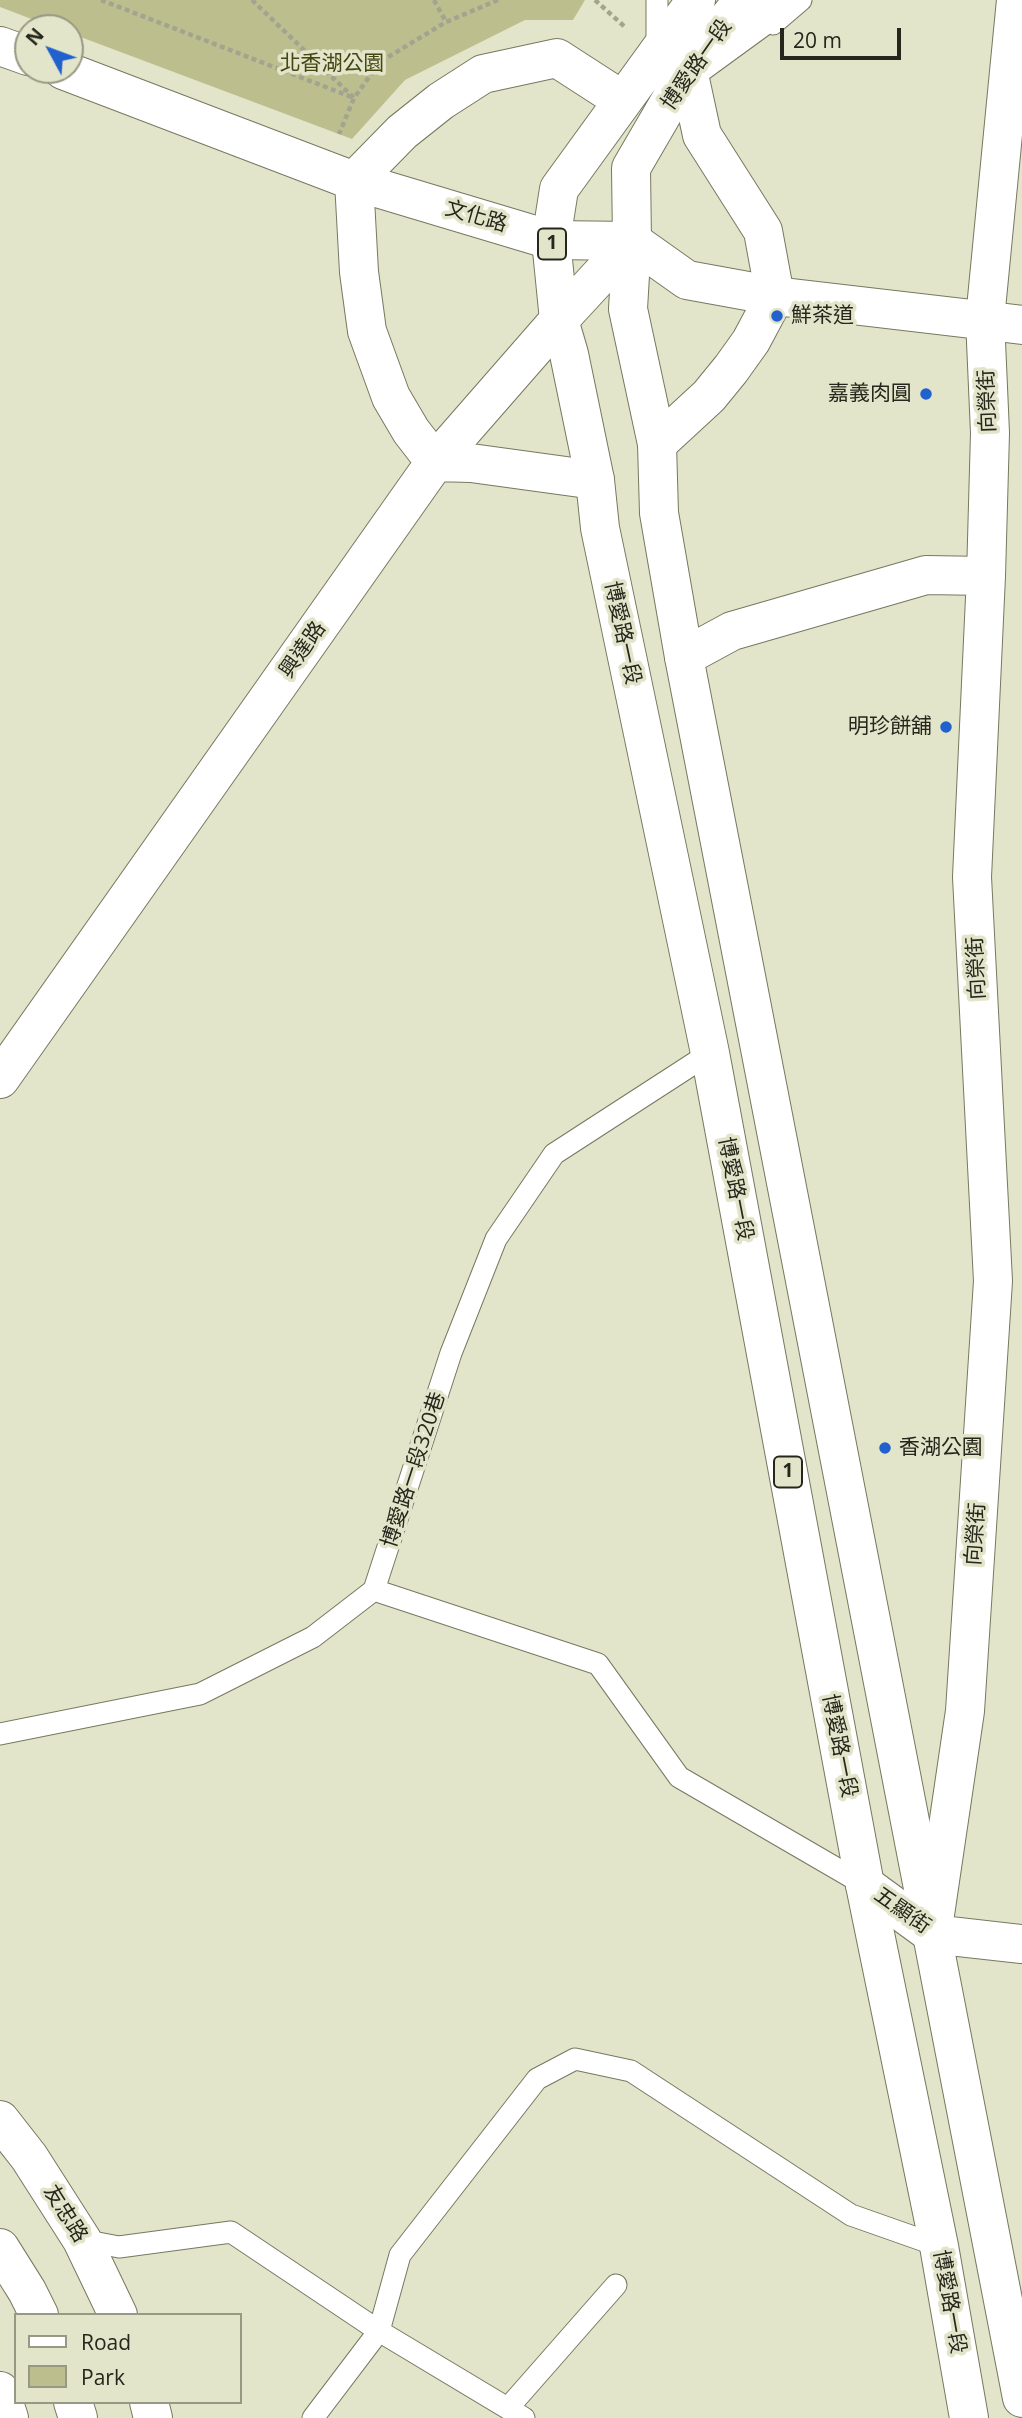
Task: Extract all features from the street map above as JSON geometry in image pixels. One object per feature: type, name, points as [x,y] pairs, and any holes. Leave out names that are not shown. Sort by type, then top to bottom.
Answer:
[{"type":"street","points":[[657,444],[709,396],[732,369],[775,296],[763,231],[702,135],[673,63],[672,0]]},
{"type":"street","name":"博愛路一段","points":[[696,0],[631,168],[632,242],[628,309],[657,444],[659,513],[684,657],[1022,2398]]},
{"type":"street","name":"向榮街","points":[[932,1934],[965,1711],[1008,1279],[972,877],[986,576],[1006,436],[985,319],[1016,44],[1016,0]]},
{"type":"street","name":"博愛路一段","points":[[773,3],[673,63],[622,100],[559,189],[551,240],[559,320],[569,354],[595,480],[600,527],[709,1053],[865,1885],[939,2246],[970,2418]]},
{"type":"street","points":[[595,480],[471,463],[435,462],[411,431],[391,397],[367,331],[359,272],[339,176],[441,101],[483,74],[557,58],[622,100]]},
{"type":"street","name":"文化路","points":[[84,78],[339,176],[551,240],[632,242]]},
{"type":"street","points":[[632,242],[687,280],[775,296],[1022,325]]},
{"type":"street","name":"興達路","points":[[0,1079],[435,462],[559,320],[632,242]]},
{"type":"street","points":[[684,657],[732,631],[926,575],[986,576]]},
{"type":"street","name":"五顯街","points":[[865,1885],[932,1934],[1022,1944]]},
{"type":"street","name":"友忠路","points":[[0,2120],[29,2157],[82,2240],[117,2313]]},
{"type":"street","points":[[0,2248],[38,2313]]},
{"type":"street","points":[[0,2391],[9,2418]]},
{"type":"lane","points":[[657,0],[673,63],[769,27],[773,3]]},
{"type":"lane","name":"博愛路一段320巷","points":[[374,1590],[451,1353],[496,1239],[554,1154],[709,1053]]},
{"type":"lane","points":[[0,1734],[200,1694],[313,1637],[374,1590],[598,1664],[679,1777],[865,1885]]},
{"type":"lane","points":[[313,2418],[379,2331],[400,2255],[537,2079],[575,2059],[631,2071],[850,2215],[939,2246]]},
{"type":"lane","points":[[82,2240],[119,2247],[231,2232],[379,2331],[516,2413],[616,2285]]},
{"type":"path","points":[[101,0],[354,98]]},
{"type":"path","points":[[252,0],[354,98]]},
{"type":"path","points":[[434,0],[446,22]]},
{"type":"path","points":[[339,176],[354,98],[380,62],[446,22],[498,0]]},
{"type":"green space","name":"北香湖公園","points":[[0,0],[585,0],[573,20],[525,20],[405,80],[352,139],[84,38],[84,14],[18,14],[0,7]]},
{"type":"place","name":"鮮茶道","points":[[777,316]]},
{"type":"place","name":"嘉義肉圓","points":[[926,394]]},
{"type":"place","name":"明珍餅舖","points":[[946,727]]},
{"type":"place","name":"香湖公園","points":[[885,1448]]}]
